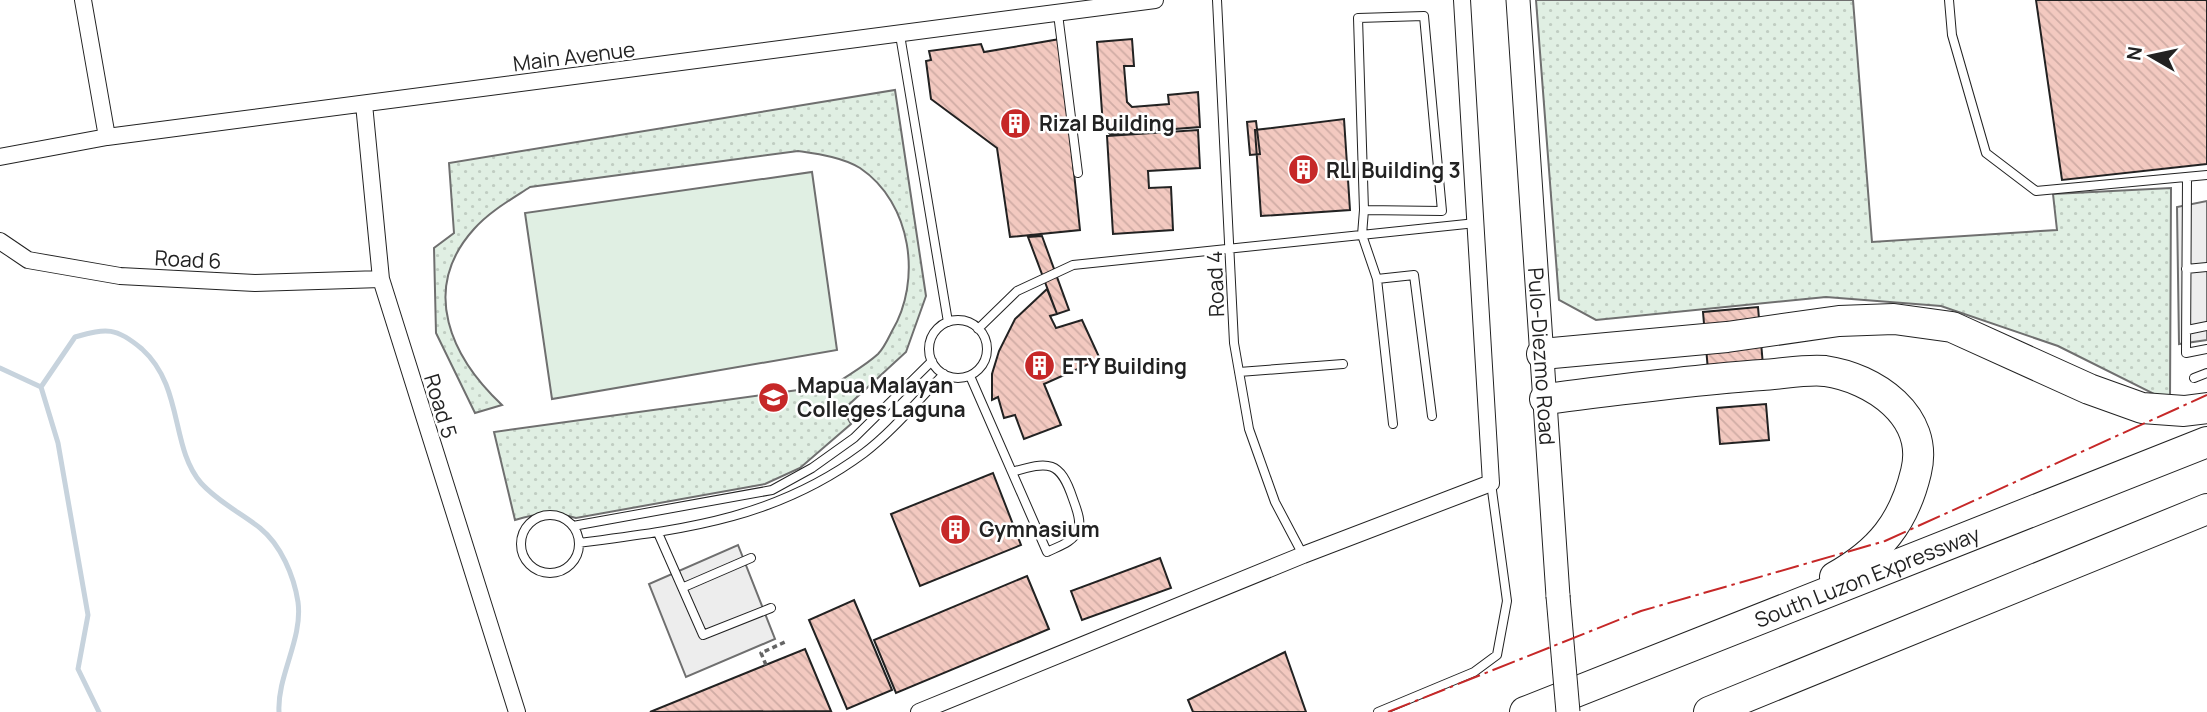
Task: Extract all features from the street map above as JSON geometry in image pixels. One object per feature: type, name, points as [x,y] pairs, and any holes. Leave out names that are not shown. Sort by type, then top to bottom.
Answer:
[{"type":"highway","points":[[1542,354],[1727,337],[1839,321],[1894,319],[1952,327],[2089,389],[2142,408],[2184,411],[2207,408]]},
{"type":"highway","points":[[1545,399],[1731,377],[1823,371],[1861,379],[1899,405],[1912,429],[1918,464],[1909,503],[1894,531],[1852,568],[1759,620]]},
{"type":"highway","name":"South Luzon Expressway","points":[[1525,712],[2207,442]]},
{"type":"highway","points":[[1709,712],[2207,509]]},
{"type":"main road","name":"Pulo-Diezmo Road","points":[[1518,0],[1568,712]]},
{"type":"street","points":[[83,0],[107,137]]},
{"type":"street","name":"Main Avenue","points":[[0,157],[107,137],[900,35],[1050,10],[1155,0]]},
{"type":"street","points":[[919,712],[1303,555],[1491,483],[1462,0]]},
{"type":"street","name":"Road 5","points":[[363,104],[381,279],[517,712]]},
{"type":"street","name":"Road 6","points":[[0,241],[28,260],[120,276],[255,283],[381,279]]},
{"type":"lane","name":"Road 4","points":[[1217,0],[1234,343],[1253,441],[1275,502],[1303,555]]},
{"type":"lane","points":[[1949,0],[1952,35],[1986,153],[2036,191],[2207,175]]},
{"type":"lane","points":[[1050,10],[1078,173]]},
{"type":"lane","points":[[1364,210],[1442,211],[1424,16],[1358,18],[1364,210],[1362,235],[1377,279],[1393,424]]},
{"type":"lane","points":[[900,35],[948,322]]},
{"type":"lane","points":[[2187,178],[2186,353],[2207,349]]},
{"type":"lane","points":[[978,328],[1017,291],[1073,265],[1476,223]]},
{"type":"lane","points":[[2186,269],[2207,267]]},
{"type":"lane","points":[[1377,279],[1414,275],[1432,416]]},
{"type":"lane","points":[[964,321],[978,328],[984,336],[986,354],[983,363],[970,376],[952,378],[944,374],[932,361],[930,342],[940,327],[948,322],[964,321]]},
{"type":"lane","points":[[2186,330],[2207,326]]},
{"type":"lane","points":[[573,526],[772,490],[813,468],[854,438],[932,361]]},
{"type":"lane","points":[[1239,372],[1343,364]]},
{"type":"lane","points":[[2194,378],[2207,373]]},
{"type":"lane","points":[[579,543],[686,529],[775,505],[820,482],[866,451],[944,374]]},
{"type":"lane","points":[[970,376],[1012,472],[1047,552],[1070,540],[1078,530],[1079,517],[1065,475],[1053,466],[1045,465],[1012,472]]},
{"type":"lane","points":[[1378,712],[1474,672],[1497,655],[1507,601],[1491,483]]},
{"type":"lane","points":[[557,516],[573,526],[579,543],[573,561],[557,572],[539,570],[525,557],[522,548],[525,530],[539,517],[557,516]]},
{"type":"lane","points":[[658,533],[703,635],[771,608]]},
{"type":"lane","points":[[684,587],[751,558]]},
{"type":"path","points":[[766,665],[761,653],[785,642]]},
{"type":"green space","points":[[1536,0],[1853,0],[1872,242],[2057,230],[2053,194],[2171,188],[2170,402],[2058,346],[1941,306],[1826,297],[1596,320],[1559,300]]},
{"type":"green space","points":[[895,90],[926,296],[906,352],[843,410],[851,424],[800,468],[765,484],[576,518],[546,514],[515,520],[494,432],[834,385],[873,358],[887,340],[901,311],[907,289],[907,244],[901,222],[878,183],[853,164],[806,152],[530,187],[493,212],[474,229],[457,252],[448,276],[446,299],[449,322],[457,345],[484,386],[502,405],[475,413],[436,333],[434,248],[454,233],[449,163]]},
{"type":"green space","points":[[812,172],[837,350],[552,399],[525,213]]},
{"type":"shaded area","points":[[2207,201],[2207,340],[2179,344],[2177,207]]},
{"type":"shaded area","points":[[738,545],[775,639],[686,677],[649,584]]},
{"type":"building","points":[[2036,0],[2207,0],[2207,164],[2062,180]]},
{"type":"building","name":"Rizal Building","points":[[1060,39],[1080,230],[1010,237],[997,148],[931,99],[926,61],[931,60],[929,51],[981,44],[984,52]]},
{"type":"building","points":[[1132,39],[1134,66],[1124,66],[1127,102],[1132,107],[1169,104],[1168,95],[1198,92],[1200,127],[1110,134],[1103,126],[1097,42]]},
{"type":"building","name":"RLI Building 3","points":[[1344,119],[1350,210],[1261,216],[1255,130]]},
{"type":"building","points":[[1256,121],[1260,154],[1250,155],[1247,122]]},
{"type":"building","points":[[1198,130],[1200,168],[1148,171],[1149,188],[1171,187],[1173,230],[1113,234],[1107,136]]},
{"type":"building","points":[[1042,236],[1069,310],[1057,314],[1028,237]]},
{"type":"building","name":"ETY Building","points":[[1047,289],[1057,314],[1050,316],[1056,328],[1082,320],[1100,359],[1044,384],[1061,425],[1024,439],[1015,415],[1004,418],[998,397],[992,400],[992,374],[999,351],[1015,319]]},
{"type":"building","points":[[1758,307],[1765,389],[1710,394],[1703,312]]},
{"type":"building","points":[[1766,404],[1769,440],[1720,444],[1717,408]]},
{"type":"building","name":"Gymnasium","points":[[993,473],[1021,545],[920,586],[891,514]]},
{"type":"building","points":[[1160,558],[1171,588],[1082,620],[1071,591]]},
{"type":"building","points":[[1027,576],[1049,629],[896,693],[874,640]]},
{"type":"building","points":[[854,600],[892,690],[847,709],[809,620]]},
{"type":"building","points":[[805,649],[831,711],[650,712],[768,664]]},
{"type":"building","points":[[1285,652],[1306,712],[1193,712],[1188,700]]},
{"type":"waterway","points":[[99,712],[78,669],[88,615],[58,443],[41,387],[75,337],[103,331],[111,331],[125,337],[142,349],[155,364],[165,381],[191,468],[208,490],[267,535],[290,572],[299,616],[279,698],[279,712]]},
{"type":"waterway","points":[[0,368],[41,387]]},
{"type":"power","points":[[1388,712],[1641,611],[1885,541],[2207,395]]},
{"type":"place","name":"Rizal Building","points":[[1016,123]]},
{"type":"place","name":"RLI Building 3","points":[[1303,170]]},
{"type":"place","name":"ETY Building","points":[[1039,366]]},
{"type":"place","name":"Mapua Malayan Colleges Laguna","points":[[774,397]]},
{"type":"place","name":"Gymnasium","points":[[956,529]]}]
